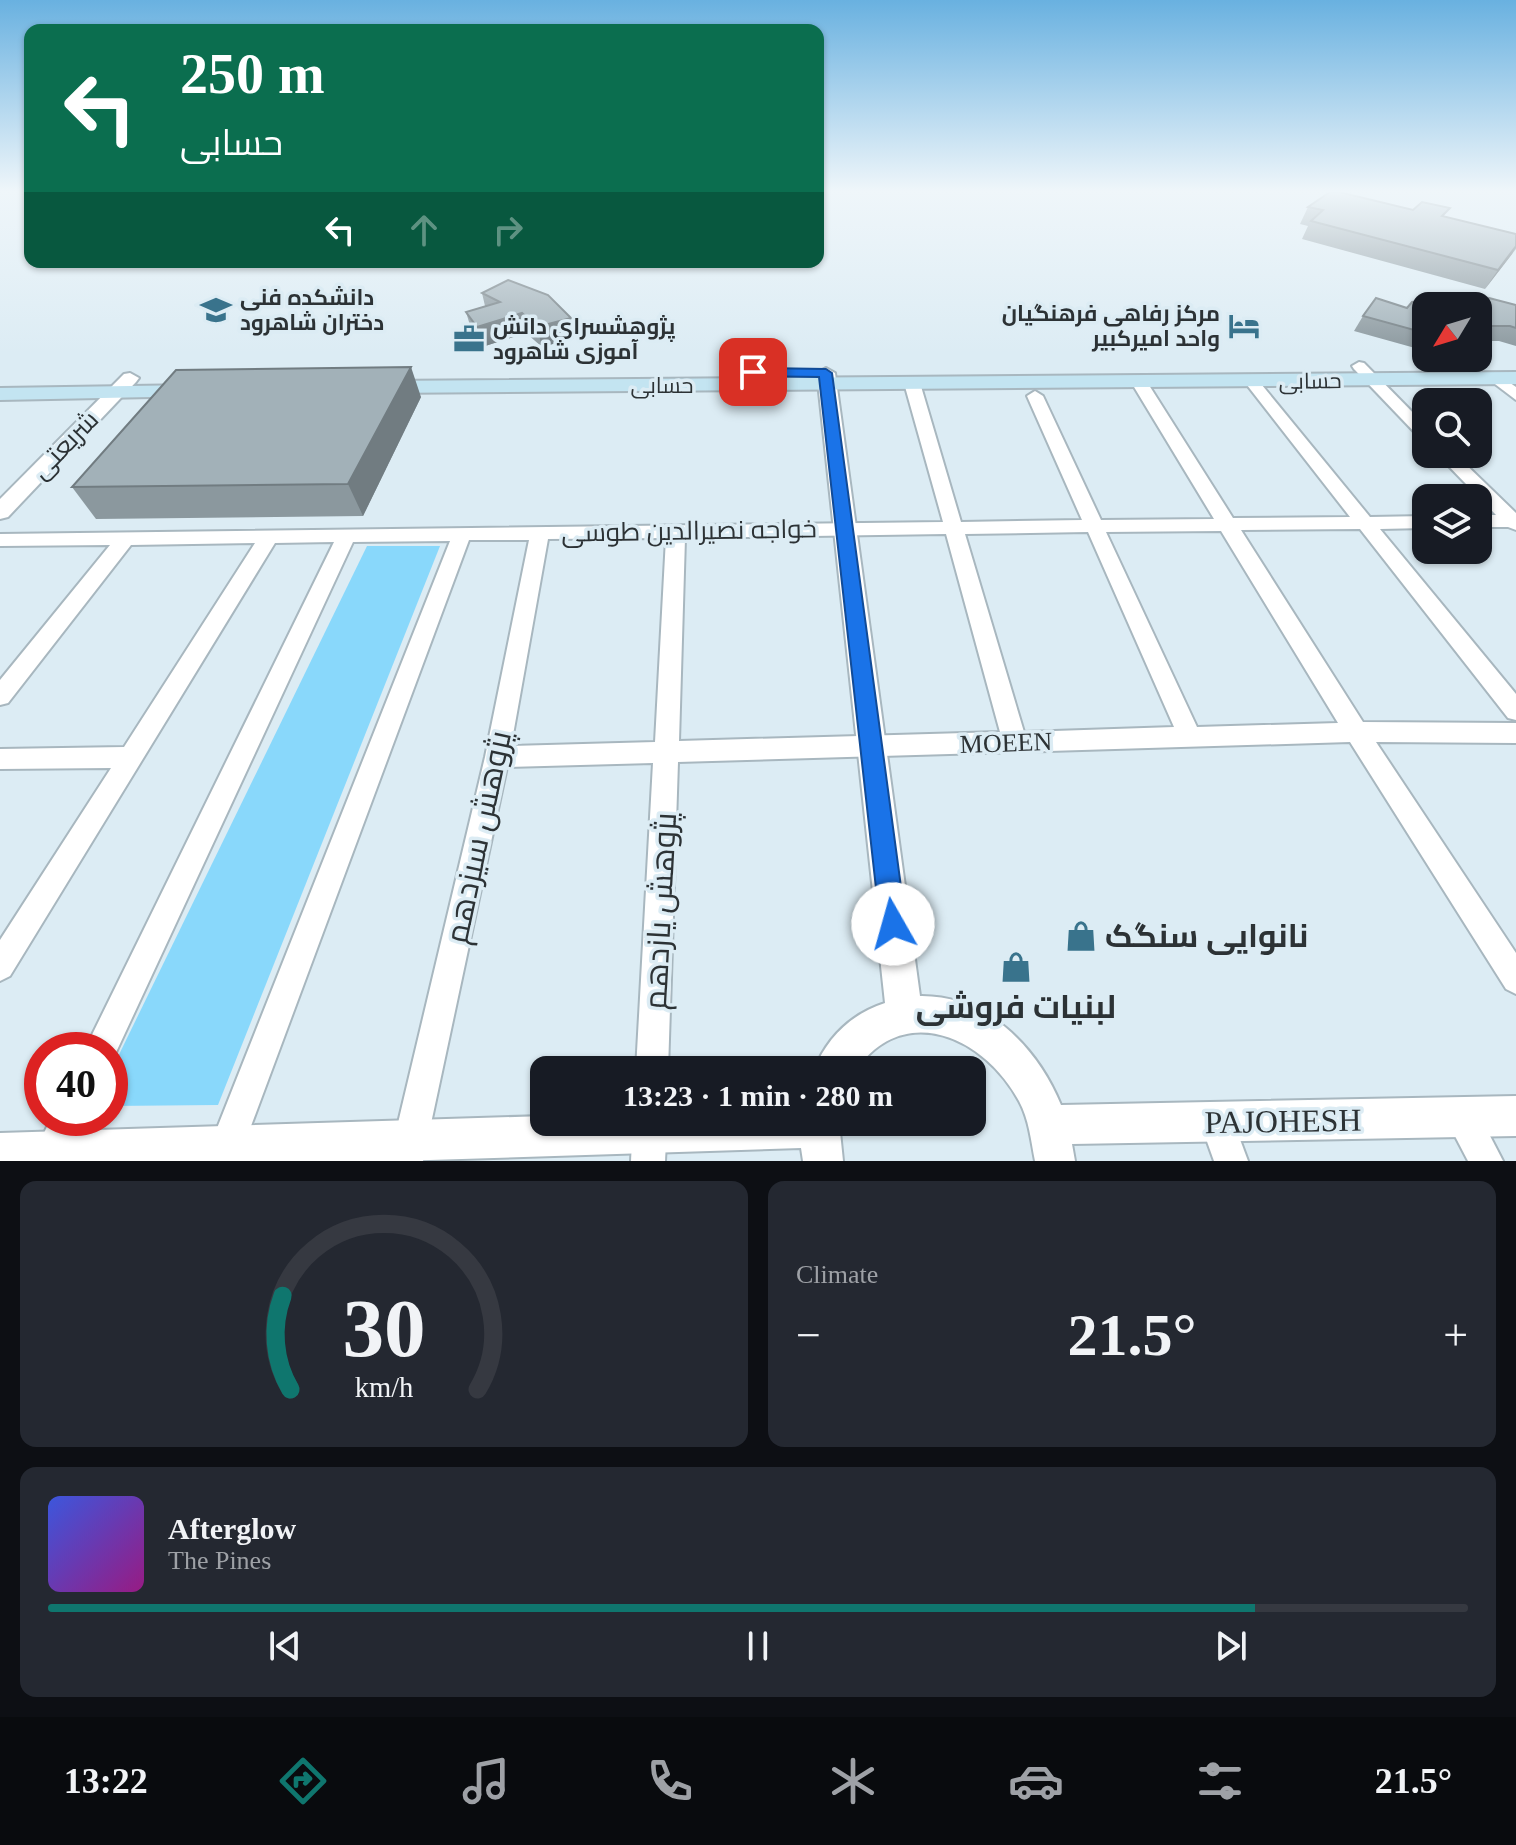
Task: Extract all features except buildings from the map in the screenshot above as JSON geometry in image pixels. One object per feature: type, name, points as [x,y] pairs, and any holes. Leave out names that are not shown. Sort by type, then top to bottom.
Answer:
[{"type":"main road","name":"حسابی","points":[[826,379],[912,383],[1252,382],[1516,365]]},
{"type":"main road","name":"حسابی","points":[[361,381],[1365,373],[1506,378]]},
{"type":"main road","points":[[0,381],[210,384]]},
{"type":"main road","points":[[0,394],[123,385]]},
{"type":"street","points":[[1365,373],[1412,421]]},
{"type":"street","points":[[1506,378],[1516,395]]},
{"type":"street","points":[[826,379],[904,1013]]},
{"type":"street","points":[[1139,382],[1356,732],[1516,979]]},
{"type":"street","points":[[1252,382],[1516,711]]},
{"type":"street","points":[[912,383],[1015,742]]},
{"type":"street","name":"شریعتی","points":[[0,512],[123,385]]},
{"type":"street","points":[[1035,396],[1190,737]]},
{"type":"street","points":[[1459,468],[1515,522]]},
{"type":"street","points":[[1492,521],[1515,522]]},
{"type":"street","name":"خواجه نصیرالدین طوسی","points":[[0,540],[1412,522]]},
{"type":"street","name":"پژوهش یازدهم","points":[[653,1056],[676,531]]},
{"type":"street","name":"پژوهش سیزدهم","points":[[409,1150],[497,757],[540,533]]},
{"type":"street","points":[[224,1154],[462,534]]},
{"type":"street","points":[[110,1032],[346,536]]},
{"type":"street","points":[[0,966],[269,537]]},
{"type":"street","points":[[0,696],[125,539]]},
{"type":"street","name":"MOEEN","points":[[497,757],[1356,732],[1516,733]]},
{"type":"street","points":[[0,759],[131,757]]},
{"type":"street","points":[[841,1056],[870,1025],[904,1013],[938,1014],[972,1026],[1004,1050],[1031,1083],[1052,1143]]},
{"type":"street","name":"PAJOHESH","points":[[1052,1143],[1217,1122],[1516,1116]]},
{"type":"street","points":[[1462,1117],[1486,1161]]},
{"type":"street","points":[[1217,1122],[1231,1161]]},
{"type":"street","points":[[0,1153],[57,1143],[224,1154],[409,1150],[649,1139],[820,1137]]},
{"type":"shaded area","points":[[367,546],[440,546],[218,1105],[128,1106],[128,1036]]},
{"type":"place","name":"دانشکده فنی دختران شاهرود","points":[[216,310]]},
{"type":"place","name":"مرکز رفاهی فرهنگیان واحد امیرکبیر","points":[[1244,326]]},
{"type":"place","name":"پژوهشسرای دانش آموزی شاهرود","points":[[469,339]]},
{"type":"place","name":"نانوایی سنگک","points":[[1081,936]]},
{"type":"place","name":"لبنیات فروشی","points":[[1016,967]]},
{"type":"route","points":[[753,372],[826,373],[893,924]]}]
